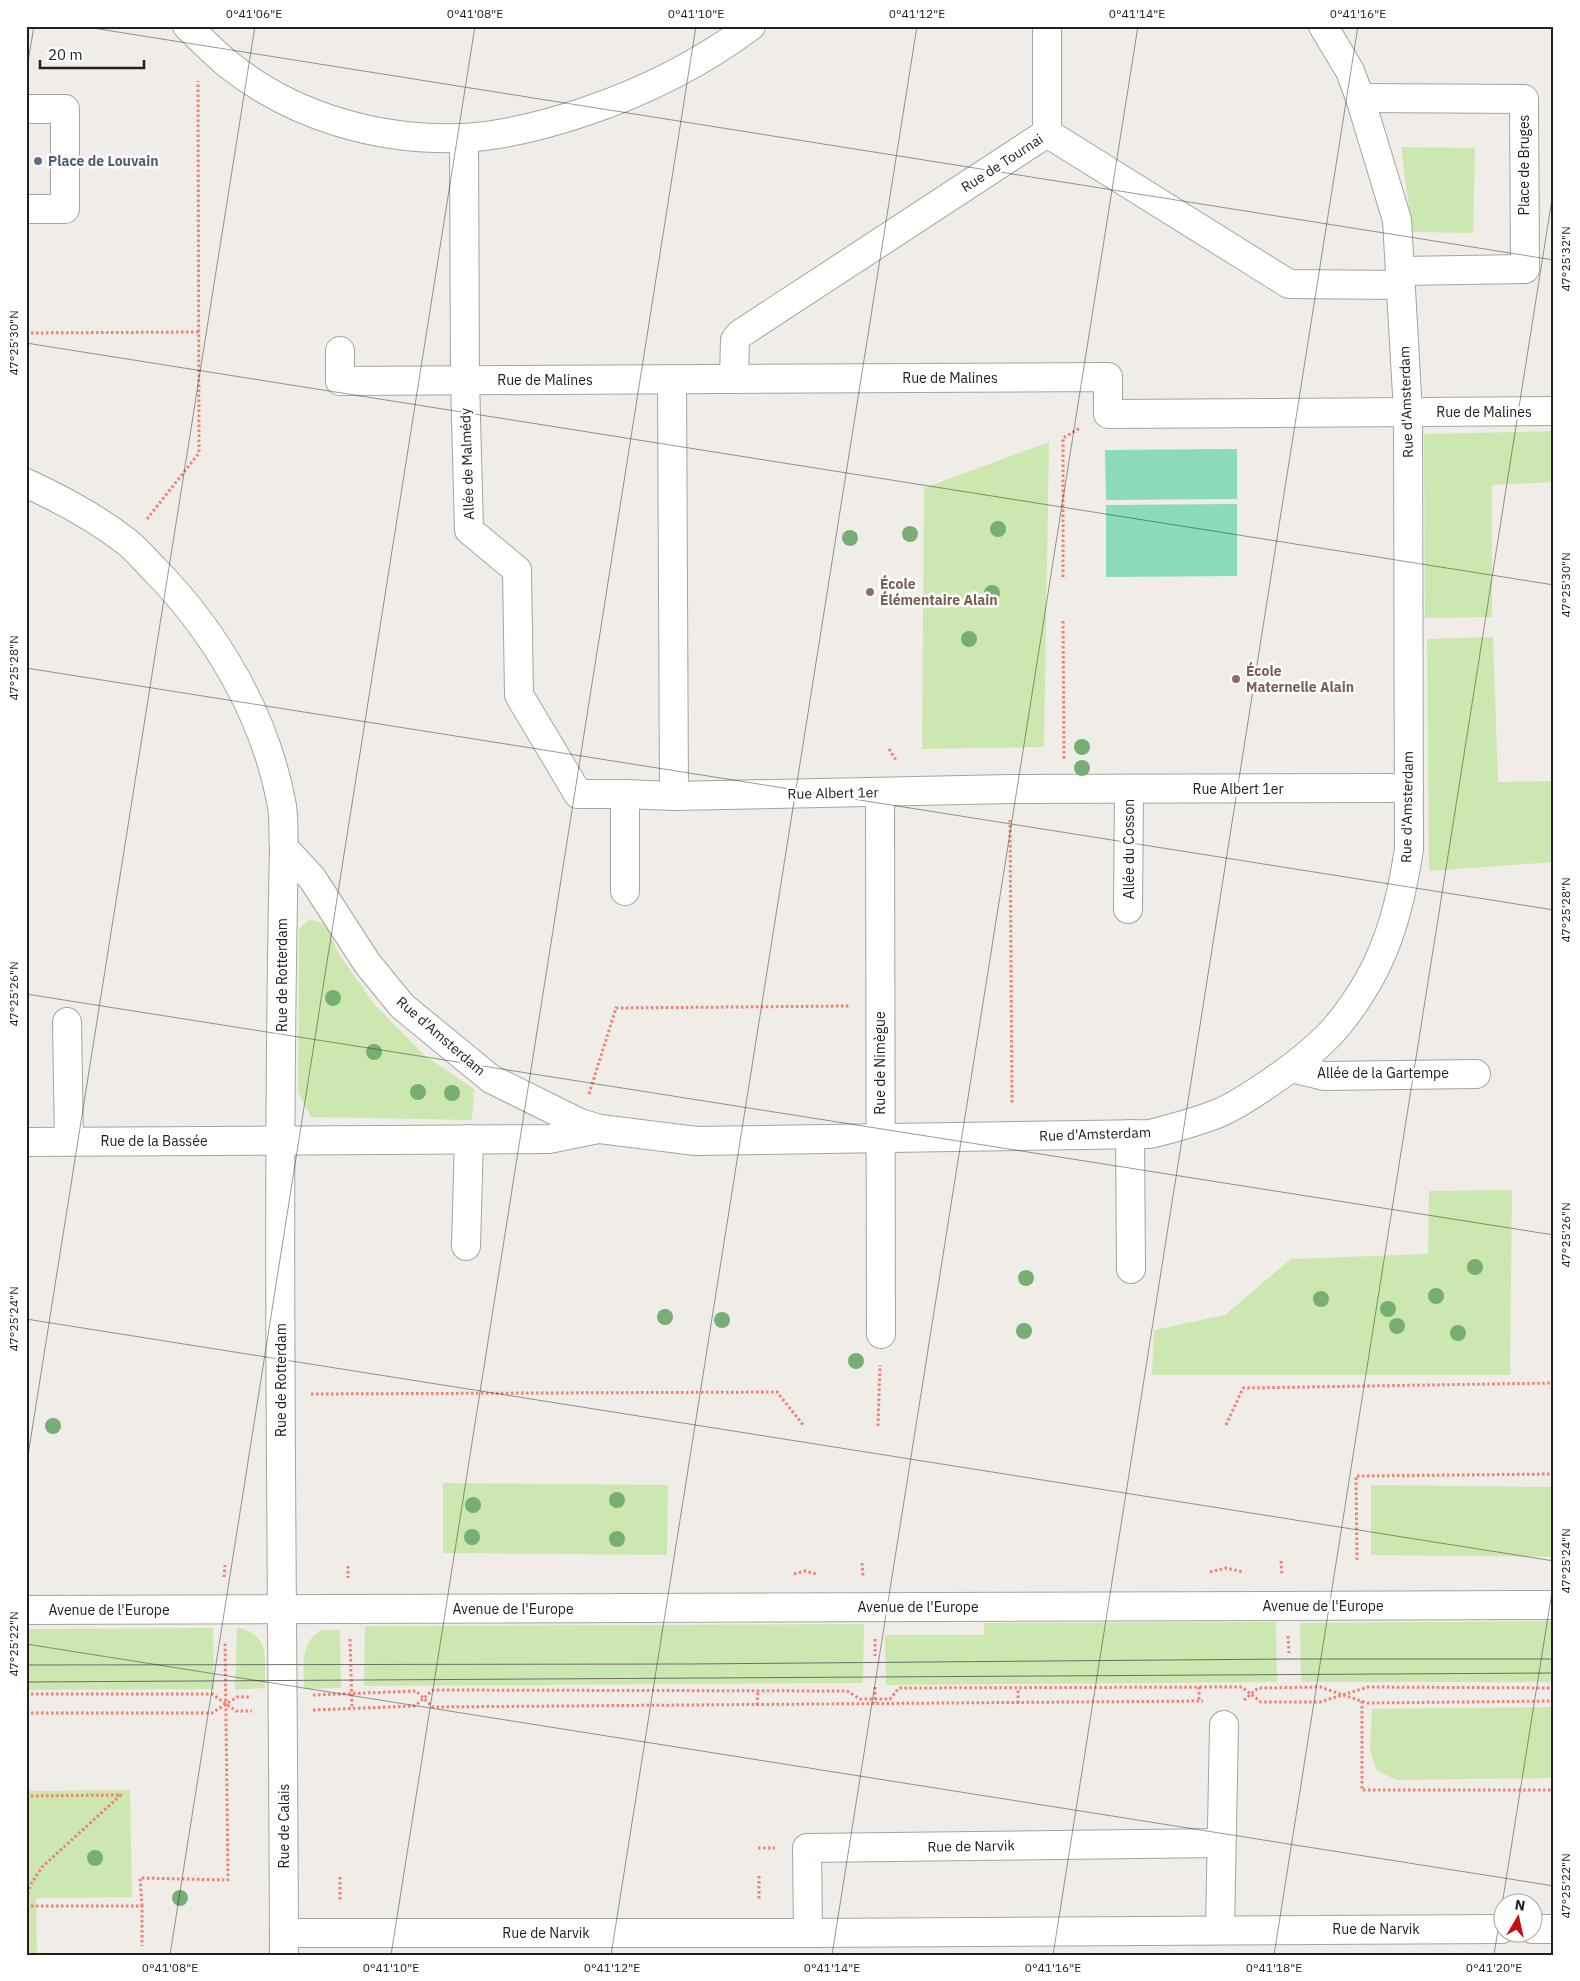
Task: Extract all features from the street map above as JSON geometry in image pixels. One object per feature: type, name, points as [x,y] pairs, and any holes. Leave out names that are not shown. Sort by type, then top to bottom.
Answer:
[{"type":"street","points":[[193,32],[229,65],[257,84],[304,109],[336,121],[375,132],[413,137],[464,138],[507,132],[557,121],[614,102],[673,77],[730,42],[751,26]]},
{"type":"street","points":[[1046,133],[1047,26]]},
{"type":"street","name":"Rue d'Amsterdam","points":[[284,848],[312,878],[367,963],[402,1006],[491,1079],[590,1126],[696,1141],[1150,1134],[1186,1125],[1219,1113],[1242,1102],[1291,1068],[1328,1036],[1353,1004],[1378,962],[1393,922],[1404,883],[1409,849],[1408,412],[1397,220],[1350,71],[1322,26]]},
{"type":"street","name":"Place de Bruges","points":[[1360,98],[1524,99],[1525,270],[1400,278]]},
{"type":"street","points":[[26,109],[65,109],[65,209],[26,209]]},
{"type":"street","name":"Rue de Tournai","points":[[734,379],[735,340],[740,334],[1046,133],[1289,284],[1400,278]]},
{"type":"street","name":"Allée de Malmédy","points":[[464,138],[465,380],[469,530],[517,570],[519,695],[578,794],[674,796]]},
{"type":"street","name":"Rue de Malines","points":[[340,351],[340,381],[1108,377],[1108,414],[1554,411]]},
{"type":"street","points":[[672,379],[674,796]]},
{"type":"street","name":"Rue de Rotterdam","points":[[26,483],[77,507],[128,543],[170,585],[208,633],[243,692],[261,731],[282,807],[284,848],[281,1140],[282,1610]]},
{"type":"street","name":"Rue Albert 1er","points":[[674,796],[1010,789],[1409,788]]},
{"type":"street","name":"Allée du Cosson","points":[[1128,909],[1129,789]]},
{"type":"street","name":"Rue de Nimègue","points":[[880,792],[881,1334]]},
{"type":"street","points":[[624,892],[625,794]]},
{"type":"street","points":[[67,1022],[69,1141]]},
{"type":"street","name":"Allée de la Gartempe","points":[[1291,1068],[1324,1076],[1476,1074]]},
{"type":"street","name":"Rue d'Amsterdam","points":[[281,1140],[549,1139],[590,1126]]},
{"type":"street","points":[[1130,1134],[1131,1268]]},
{"type":"street","points":[[466,1246],[469,1139]]},
{"type":"street","name":"Rue de la Bassée","points":[[26,1142],[281,1140]]},
{"type":"street","name":"Avenue de l'Europe","points":[[26,1610],[1554,1605]]},
{"type":"street","points":[[282,1610],[294,1697]]},
{"type":"street","name":"Rue de Calais","points":[[285,1944],[294,1697]]},
{"type":"street","points":[[1220,1930],[1224,1725]]},
{"type":"street","name":"Rue de Narvik","points":[[808,1933],[807,1848],[1221,1843]]},
{"type":"street","name":"Rue de Narvik","points":[[285,1944],[808,1933],[1492,1929]]},
{"type":"path","points":[[128,543],[199,454],[199,332],[193,32]]},
{"type":"path","points":[[26,332],[199,332]]},
{"type":"path","points":[[1062,577],[1063,438],[1108,414]]},
{"type":"path","points":[[1063,621],[1064,767]]},
{"type":"path","points":[[1010,789],[1012,1136]]},
{"type":"path","points":[[590,1126],[616,1008],[881,1006]]},
{"type":"path","points":[[878,1426],[881,1334]]},
{"type":"path","points":[[1226,1425],[1243,1388],[1554,1383]]},
{"type":"path","points":[[281,1394],[777,1392],[804,1426]]},
{"type":"path","points":[[1357,1560],[1356,1476],[1554,1474]]},
{"type":"path","points":[[1281,1561],[1282,1575]]},
{"type":"path","points":[[862,1563],[863,1577]]},
{"type":"path","points":[[224,1581],[225,1565]]},
{"type":"path","points":[[348,1566],[348,1580]]},
{"type":"path","points":[[1203,1574],[1226,1568],[1251,1574]]},
{"type":"path","points":[[142,1946],[140,1878],[228,1880],[225,1659]]},
{"type":"path","points":[[350,1659],[352,1708]]},
{"type":"path","points":[[310,1710],[415,1706],[433,1690],[847,1691],[860,1699],[875,1701],[890,1699],[899,1688],[1242,1687],[1261,1702],[1320,1702],[1368,1686],[1554,1688]]},
{"type":"path","points":[[875,1687],[875,1701]]},
{"type":"path","points":[[1199,1687],[1200,1702]]},
{"type":"path","points":[[1242,1701],[1258,1688],[1320,1687],[1367,1703],[1554,1701]]},
{"type":"path","points":[[1018,1688],[1018,1703]]},
{"type":"path","points":[[294,1697],[313,1694],[416,1691],[433,1707],[757,1705],[875,1701],[1018,1703],[1208,1702]]},
{"type":"path","points":[[757,1705],[758,1691]]},
{"type":"path","points":[[26,1694],[212,1694],[236,1711],[254,1711]]},
{"type":"path","points":[[26,1713],[212,1712],[237,1697],[254,1697]]},
{"type":"path","points":[[1362,1701],[1362,1790],[1554,1790]]},
{"type":"path","points":[[26,1796],[122,1795],[42,1866],[31,1884],[26,1899]]},
{"type":"path","points":[[26,1906],[142,1906]]},
{"type":"green space","points":[[1401,147],[1475,148],[1473,233],[1412,232]]},
{"type":"green space","points":[[1554,431],[1554,482],[1492,485],[1492,617],[1425,618],[1424,434]]},
{"type":"green space","points":[[1049,442],[1044,747],[922,749],[924,488]]},
{"type":"green space","points":[[1237,449],[1237,499],[1106,500],[1105,450]]},
{"type":"green space","points":[[1237,504],[1237,576],[1106,577],[1106,505]]},
{"type":"green space","points":[[1493,637],[1498,782],[1554,781],[1554,862],[1429,871],[1427,639]]},
{"type":"green space","points":[[309,919],[326,924],[337,951],[373,1003],[425,1056],[474,1089],[472,1120],[311,1117],[298,1092],[299,929]]},
{"type":"green space","points":[[1512,1190],[1510,1375],[1152,1375],[1154,1330],[1225,1315],[1291,1259],[1428,1254],[1429,1191]]},
{"type":"green space","points":[[443,1483],[668,1485],[667,1555],[443,1553]]},
{"type":"green space","points":[[1371,1485],[1554,1487],[1554,1557],[1371,1555]]},
{"type":"green space","points":[[1554,1621],[1554,1682],[1301,1682],[1300,1623]]},
{"type":"green space","points":[[1276,1622],[1277,1682],[886,1685],[885,1635],[984,1635],[984,1623]]},
{"type":"green space","points":[[864,1624],[863,1683],[364,1686],[365,1626]]},
{"type":"green space","points":[[237,1627],[256,1636],[261,1642],[265,1658],[265,1688],[235,1690]]},
{"type":"green space","points":[[213,1628],[214,1689],[26,1690],[26,1629]]},
{"type":"green space","points":[[322,1630],[340,1630],[341,1688],[304,1689],[304,1655],[306,1648],[309,1641]]},
{"type":"green space","points":[[1554,1707],[1554,1778],[1397,1780],[1377,1771],[1370,1751],[1372,1709]]},
{"type":"green space","points":[[130,1790],[132,1897],[36,1898],[37,1955],[26,1955],[26,1791]]},
{"type":"tram line","points":[[26,1665],[688,1664],[1288,1659],[1554,1659]]},
{"type":"tram line","points":[[26,1682],[1554,1673]]},
{"type":"place","name":"Place de Louvain","points":[[38,161]]},
{"type":"place","name":"École Élémentaire Alain","points":[[870,592]]},
{"type":"place","name":"École Maternelle Alain","points":[[1236,679]]}]
